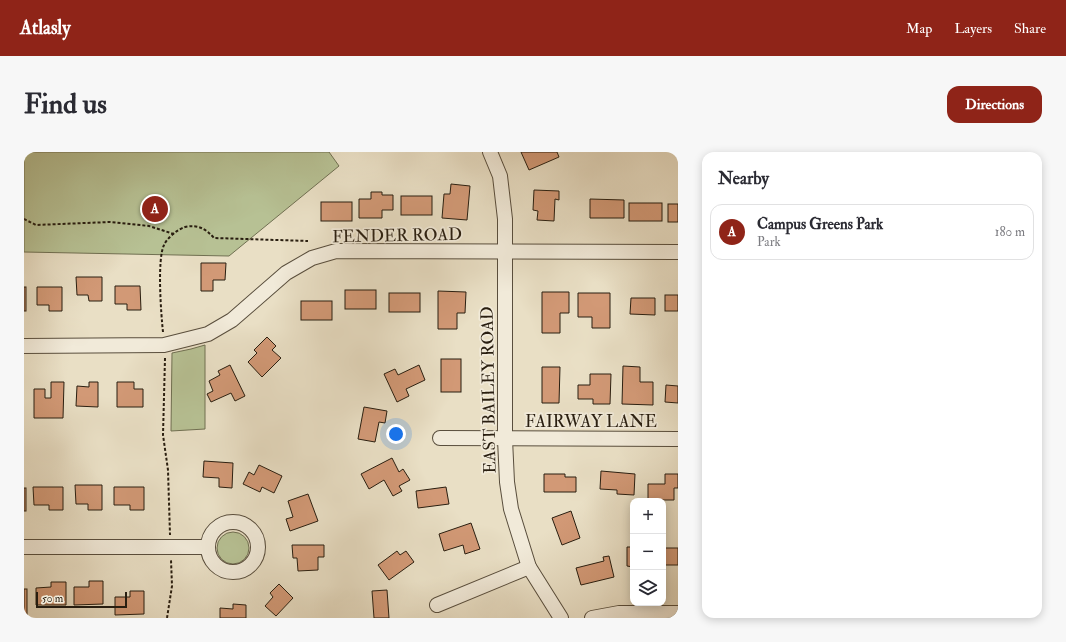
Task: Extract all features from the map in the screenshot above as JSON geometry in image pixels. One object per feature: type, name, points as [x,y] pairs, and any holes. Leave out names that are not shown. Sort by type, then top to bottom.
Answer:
[{"type":"street","name":"EAST BAILEY ROAD","points":[[490,152],[500,176],[504,203],[505,439],[507,482],[511,509],[529,567],[561,618]]},
{"type":"street","name":"FENDER ROAD","points":[[24,346],[164,345],[208,334],[220,328],[286,273],[303,262],[326,253],[336,251],[678,252]]},
{"type":"street","name":"FAIRWAY LANE","points":[[440,438],[678,438]]},
{"type":"street","points":[[24,547],[208,547]]},
{"type":"street","points":[[437,605],[529,567]]},
{"type":"street","points":[[592,618],[619,613],[678,613]]},
{"type":"path","points":[[24,219],[36,225],[110,222],[149,226],[174,234]]},
{"type":"path","points":[[167,618],[172,586],[168,470],[163,435],[166,364],[160,258],[164,244],[179,229],[190,226],[204,228],[214,238],[308,241]]},
{"type":"green space","points":[[24,152],[329,152],[339,166],[229,256],[24,252]]},
{"type":"green space","points":[[205,345],[205,429],[171,431],[172,353]]},
{"type":"green space","points":[[230,532],[236,532],[246,539],[249,548],[248,554],[242,561],[236,564],[230,564],[220,557],[217,551],[217,545],[224,535]]},
{"type":"building","points":[[521,152],[557,152],[559,157],[529,170]]},
{"type":"building","points":[[451,184],[470,186],[467,220],[442,218],[444,194],[450,194]]},
{"type":"building","points":[[534,190],[559,191],[559,200],[555,199],[554,221],[537,220],[538,211],[533,210]]},
{"type":"building","points":[[371,192],[382,192],[382,195],[393,195],[393,210],[382,210],[382,218],[359,218],[359,199],[371,199]]},
{"type":"building","points":[[401,196],[432,196],[432,215],[401,215]]},
{"type":"building","points":[[590,199],[624,200],[624,218],[590,218]]},
{"type":"building","points":[[321,202],[352,202],[352,221],[321,221]]},
{"type":"building","points":[[629,203],[662,203],[662,221],[629,221]]},
{"type":"building","points":[[668,204],[678,204],[678,222],[668,222]]},
{"type":"building","points":[[201,263],[226,263],[225,280],[213,280],[213,291],[201,291]]},
{"type":"building","points":[[76,277],[102,277],[102,301],[89,301],[88,295],[77,295]]},
{"type":"building","points":[[115,286],[140,286],[141,310],[127,310],[127,304],[115,304]]},
{"type":"building","points":[[24,287],[26,287],[26,311],[24,311]]},
{"type":"building","points":[[37,287],[62,287],[62,311],[49,311],[49,305],[37,305]]},
{"type":"building","points":[[345,290],[376,290],[376,309],[345,309]]},
{"type":"building","points":[[438,291],[466,292],[465,313],[457,313],[457,329],[438,329]]},
{"type":"building","points":[[542,292],[569,292],[569,313],[560,313],[560,333],[542,333]]},
{"type":"building","points":[[389,293],[420,293],[420,312],[389,312]]},
{"type":"building","points":[[578,293],[610,293],[610,328],[592,328],[592,317],[578,317]]},
{"type":"building","points":[[665,295],[678,295],[678,311],[665,311]]},
{"type":"building","points":[[631,298],[655,298],[655,315],[630,314]]},
{"type":"building","points":[[301,301],[332,301],[332,320],[301,320]]},
{"type":"building","points":[[267,337],[276,346],[272,350],[281,358],[262,377],[248,362],[257,353],[254,350]]},
{"type":"building","points":[[441,359],[461,359],[461,392],[441,392]]},
{"type":"building","points":[[230,365],[245,396],[235,401],[231,393],[211,402],[207,394],[213,391],[209,381],[220,375],[218,371]]},
{"type":"building","points":[[419,365],[425,380],[406,389],[409,396],[397,402],[384,374],[395,369],[398,375]]},
{"type":"building","points":[[623,366],[640,367],[640,382],[653,382],[653,405],[622,404]]},
{"type":"building","points":[[542,367],[560,367],[559,403],[542,403]]},
{"type":"building","points":[[590,374],[611,374],[610,404],[593,404],[593,399],[578,399],[578,385],[590,385]]},
{"type":"building","points":[[51,382],[64,382],[63,418],[34,418],[34,389],[45,389],[45,398],[51,398]]},
{"type":"building","points":[[89,382],[98,382],[98,407],[76,406],[77,386],[89,387]]},
{"type":"building","points":[[117,382],[134,382],[134,389],[143,389],[143,407],[117,407]]},
{"type":"building","points":[[666,385],[678,386],[678,403],[665,402]]},
{"type":"building","points":[[364,407],[387,411],[385,423],[379,422],[375,442],[358,439]]},
{"type":"building","points":[[392,458],[399,472],[403,469],[410,480],[399,486],[402,491],[393,496],[384,480],[369,489],[361,474]]},
{"type":"building","points":[[204,461],[233,463],[232,488],[219,487],[219,478],[203,477]]},
{"type":"building","points":[[259,465],[282,476],[274,493],[262,487],[260,492],[243,484],[249,472],[254,475]]},
{"type":"building","points":[[601,471],[635,474],[634,495],[617,494],[617,490],[600,489]]},
{"type":"building","points":[[544,474],[565,474],[565,477],[576,477],[576,492],[544,492]]},
{"type":"building","points":[[665,474],[678,474],[678,488],[674,488],[674,500],[666,500],[666,498],[648,498],[648,484],[665,484]]},
{"type":"building","points":[[75,485],[102,485],[102,510],[88,510],[88,504],[76,504]]},
{"type":"building","points":[[33,487],[63,487],[63,510],[49,510],[49,505],[34,505]]},
{"type":"building","points":[[114,487],[144,487],[144,510],[130,510],[130,505],[114,505]]},
{"type":"building","points":[[446,487],[449,504],[418,508],[416,491]]},
{"type":"building","points":[[24,488],[26,488],[26,511],[24,511]]},
{"type":"building","points":[[308,494],[318,521],[290,531],[286,519],[293,517],[288,501]]},
{"type":"building","points":[[571,511],[580,538],[562,545],[552,518]]},
{"type":"building","points":[[471,523],[480,549],[465,554],[463,545],[444,551],[439,534]]},
{"type":"building","points":[[292,545],[324,545],[324,557],[318,557],[318,570],[298,571],[297,558],[293,558]]},
{"type":"building","points":[[627,547],[630,547],[630,566],[627,566]]},
{"type":"building","points":[[666,548],[678,548],[678,565],[666,565]]},
{"type":"building","points":[[397,551],[400,555],[406,551],[414,562],[389,580],[378,565]]},
{"type":"building","points":[[609,556],[614,577],[581,585],[576,568],[604,561],[603,557]]},
{"type":"building","points":[[89,581],[103,581],[103,604],[74,605],[74,587],[89,587]]},
{"type":"building","points":[[51,582],[66,582],[66,605],[36,605],[36,588],[51,587]]},
{"type":"building","points":[[279,584],[293,598],[276,616],[265,606],[273,597],[270,593]]},
{"type":"building","points":[[24,589],[27,589],[27,618],[24,618]]},
{"type":"building","points":[[387,590],[389,618],[374,618],[372,591]]},
{"type":"building","points":[[130,591],[144,591],[144,614],[115,615],[115,597],[130,597]]},
{"type":"building","points":[[233,604],[246,605],[246,618],[220,618],[220,608],[233,609]]},
{"type":"place","name":"Campus Greens Park","points":[[155,209]]}]
